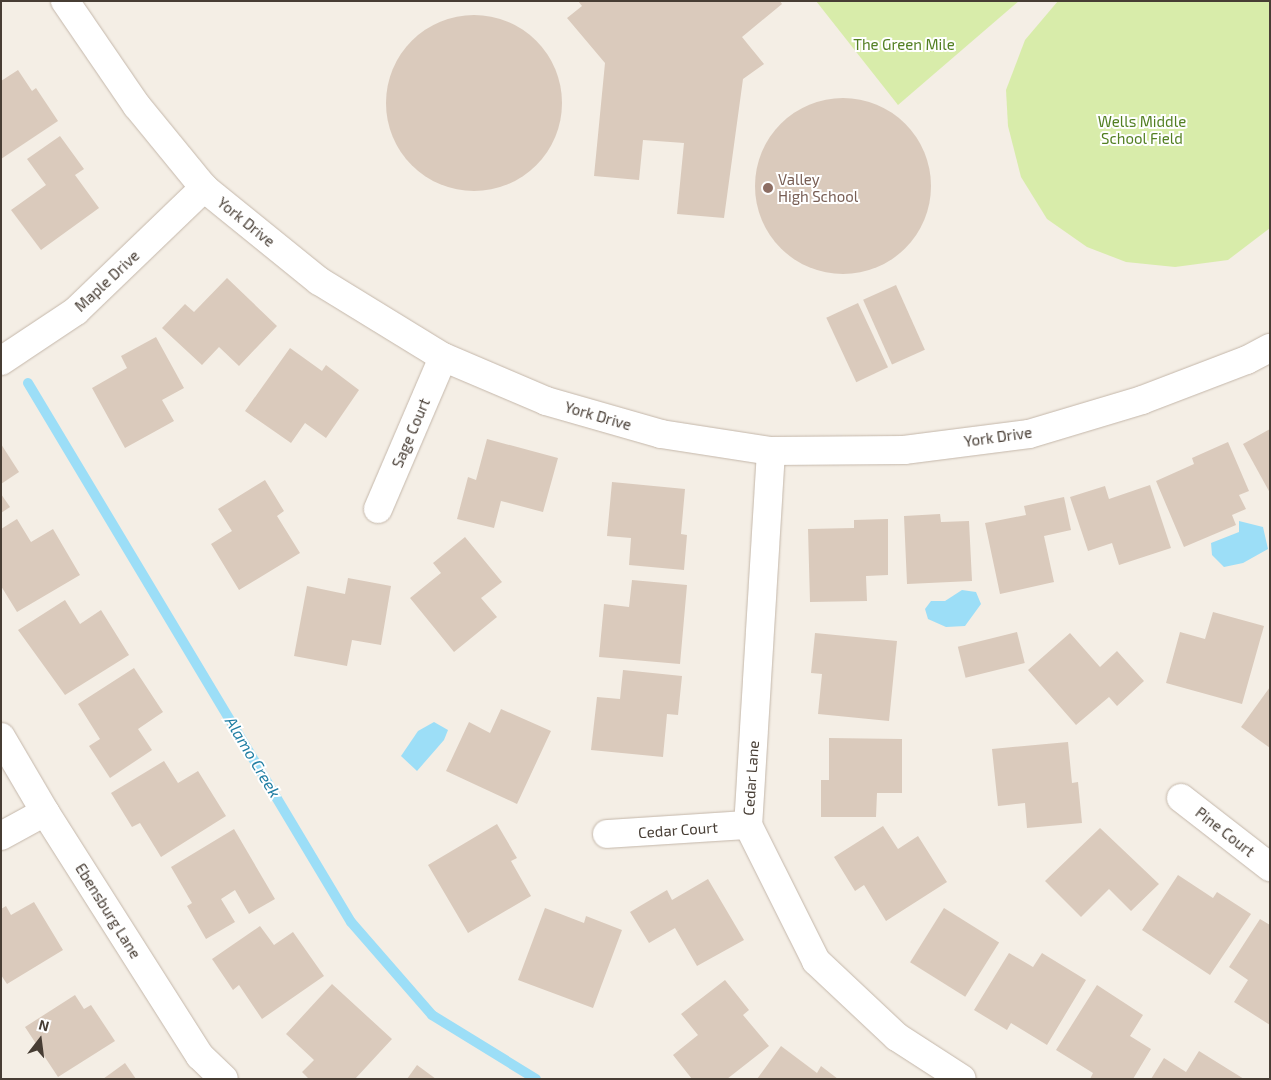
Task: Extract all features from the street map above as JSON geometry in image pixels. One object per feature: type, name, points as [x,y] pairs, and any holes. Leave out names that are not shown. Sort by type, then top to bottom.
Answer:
[{"type":"street","name":"York Drive","points":[[65,1],[137,106],[204,188],[319,281],[443,357],[546,401],[661,434],[771,450],[904,450],[1029,434],[1142,400],[1247,360],[1270,348]]},
{"type":"street","name":"Maple Drive","points":[[1,361],[76,311],[204,188]]},
{"type":"street","name":"Sage Court","points":[[378,509],[443,357]]},
{"type":"street","name":"Cedar Lane","points":[[771,450],[748,825],[816,961],[897,1037],[962,1079]]},
{"type":"street","name":"Ebensburg Lane","points":[[1,737],[45,812],[200,1056],[224,1079]]},
{"type":"street","name":"Pine Court","points":[[1181,798],[1270,867]]},
{"type":"street","points":[[1,836],[45,812]]},
{"type":"street","name":"Cedar Court","points":[[608,834],[748,825]]},
{"type":"green space","name":"The Green Mile","points":[[816,1],[1019,1],[898,105]]},
{"type":"green space","name":"Wells Middle School Field","points":[[1058,1],[1270,1],[1270,228],[1228,260],[1175,267],[1126,262],[1087,247],[1047,219],[1021,177],[1008,126],[1006,90],[1025,40]]},
{"type":"water","points":[[1239,521],[1263,527],[1268,549],[1243,563],[1224,567],[1212,555],[1211,543],[1239,532]]},
{"type":"water","points":[[962,590],[976,592],[981,604],[965,626],[946,627],[928,619],[925,609],[931,601],[945,601]]},
{"type":"water","points":[[434,722],[448,730],[444,740],[417,771],[401,756],[418,731]]},
{"type":"building","points":[[578,1],[780,1],[782,4],[742,37],[764,64],[743,79],[724,218],[677,214],[684,143],[643,140],[639,180],[594,176],[605,63],[567,18],[582,6]]},
{"type":"building","points":[[465,15],[483,15],[508,21],[523,29],[537,40],[548,54],[556,69],[561,86],[561,120],[556,137],[548,152],[537,166],[523,177],[500,188],[483,191],[465,191],[440,185],[425,177],[411,166],[400,152],[389,129],[386,112],[386,94],[392,69],[400,54],[411,40],[425,29],[448,18]]},
{"type":"building","points":[[18,70],[32,91],[36,88],[58,121],[1,159],[1,81]]},
{"type":"building","points":[[834,98],[852,98],[877,104],[892,112],[906,123],[917,137],[925,152],[930,169],[930,203],[925,220],[917,235],[906,249],[892,260],[869,271],[852,274],[834,274],[809,268],[794,260],[780,249],[769,235],[758,212],[755,195],[755,177],[761,152],[769,137],[780,123],[794,112],[817,101]]},
{"type":"building","points":[[60,136],[84,169],[75,175],[99,208],[41,250],[11,210],[46,185],[27,159]]},
{"type":"building","points":[[227,278],[277,326],[239,366],[219,347],[202,365],[162,328],[185,304],[194,312]]},
{"type":"building","points":[[896,285],[925,350],[892,365],[863,300]]},
{"type":"building","points":[[858,303],[888,367],[856,382],[826,318]]},
{"type":"building","points":[[156,337],[184,388],[162,400],[174,421],[125,448],[92,388],[127,368],[121,356]]},
{"type":"building","points":[[290,348],[322,371],[326,365],[359,390],[326,438],[305,423],[291,443],[245,411]]},
{"type":"building","points":[[1270,429],[1270,493],[1243,444]]},
{"type":"building","points":[[487,439],[558,458],[543,512],[501,501],[494,528],[457,519],[468,477],[476,480]]},
{"type":"building","points":[[1228,442],[1249,491],[1239,495],[1246,509],[1232,515],[1236,525],[1184,547],[1156,481],[1194,464],[1192,458]]},
{"type":"building","points":[[1,444],[19,472],[1,484]]},
{"type":"building","points":[[265,480],[284,511],[277,516],[300,553],[239,590],[211,544],[232,531],[218,509]]},
{"type":"building","points":[[612,482],[685,489],[681,534],[687,535],[684,570],[629,565],[631,538],[607,536]]},
{"type":"building","points":[[1150,485],[1171,548],[1119,565],[1112,543],[1088,551],[1070,497],[1105,486],[1109,499]]},
{"type":"building","points":[[1,494],[10,507],[1,513]]},
{"type":"building","points":[[1064,497],[1071,530],[1044,536],[1054,582],[1000,594],[985,523],[1026,515],[1024,506]]},
{"type":"building","points":[[940,514],[941,522],[969,521],[972,581],[907,584],[904,516]]},
{"type":"building","points":[[17,519],[31,542],[53,529],[80,575],[17,612],[1,586],[1,529]]},
{"type":"building","points":[[888,519],[888,575],[866,576],[867,601],[810,602],[808,529],[854,528],[854,520]]},
{"type":"building","points":[[465,537],[502,582],[481,598],[497,617],[454,652],[410,598],[441,573],[433,563]]},
{"type":"building","points":[[348,578],[391,586],[381,645],[352,640],[347,666],[294,656],[307,586],[345,594]]},
{"type":"building","points":[[632,580],[687,585],[680,664],[599,657],[604,604],[629,607]]},
{"type":"building","points":[[65,600],[80,624],[101,610],[129,655],[65,695],[18,630]]},
{"type":"building","points":[[1213,612],[1264,626],[1242,704],[1166,683],[1180,632],[1205,639]]},
{"type":"building","points":[[1017,632],[1025,663],[966,678],[958,647]]},
{"type":"building","points":[[815,633],[897,641],[889,721],[818,714],[822,674],[811,673]]},
{"type":"building","points":[[1070,633],[1100,667],[1117,651],[1144,681],[1117,706],[1109,697],[1076,725],[1028,670]]},
{"type":"building","points":[[134,668],[163,712],[138,729],[152,750],[110,778],[89,746],[100,739],[78,704]]},
{"type":"building","points":[[623,670],[682,676],[678,715],[667,714],[663,757],[591,750],[597,697],[620,699]]},
{"type":"building","points":[[1270,687],[1270,748],[1241,727]]},
{"type":"building","points":[[501,709],[551,731],[517,804],[446,771],[469,722],[490,733]]},
{"type":"building","points":[[829,738],[902,739],[902,793],[877,793],[876,817],[821,817],[821,780],[829,780]]},
{"type":"building","points":[[1068,742],[1072,783],[1078,782],[1082,823],[1027,828],[1025,803],[998,806],[992,749]]},
{"type":"building","points":[[164,761],[178,783],[198,771],[226,816],[161,857],[140,823],[132,827],[111,793]]},
{"type":"building","points":[[497,824],[517,858],[511,861],[531,896],[468,933],[428,865]]},
{"type":"building","points":[[883,826],[898,849],[918,836],[947,882],[886,921],[864,885],[855,891],[834,857]]},
{"type":"building","points":[[1100,828],[1159,884],[1131,911],[1109,889],[1081,917],[1045,881]]},
{"type":"building","points":[[234,829],[275,899],[249,914],[235,890],[221,899],[235,922],[206,939],[187,906],[192,903],[171,867]]},
{"type":"building","points":[[1178,875],[1213,898],[1217,892],[1251,914],[1210,975],[1142,930]]},
{"type":"building","points":[[708,879],[744,940],[697,966],[675,928],[649,943],[630,912],[667,890],[672,900]]},
{"type":"building","points":[[34,902],[63,950],[7,984],[1,975],[1,909],[6,906],[11,915]]},
{"type":"building","points":[[545,908],[584,923],[586,916],[622,930],[593,1008],[518,980]]},
{"type":"building","points":[[944,908],[999,942],[965,997],[910,962]]},
{"type":"building","points":[[1260,919],[1270,925],[1270,1025],[1234,1002],[1248,980],[1229,967]]},
{"type":"building","points":[[260,926],[274,945],[293,932],[324,976],[262,1019],[239,985],[233,990],[212,959]]},
{"type":"building","points":[[1009,953],[1033,967],[1042,953],[1086,980],[1047,1045],[1011,1023],[1007,1030],[974,1010]]},
{"type":"building","points":[[725,980],[749,1010],[743,1015],[769,1046],[727,1079],[692,1079],[673,1055],[698,1035],[681,1014]]},
{"type":"building","points":[[332,984],[392,1039],[355,1079],[309,1079],[302,1072],[314,1060],[286,1034]]},
{"type":"building","points":[[1097,985],[1143,1015],[1130,1036],[1151,1049],[1133,1079],[1090,1079],[1093,1073],[1056,1050]]},
{"type":"building","points":[[75,995],[84,1009],[91,1005],[115,1041],[58,1077],[25,1027]]},
{"type":"building","points":[[781,1046],[817,1073],[821,1066],[838,1079],[757,1079]]},
{"type":"building","points":[[1199,1051],[1244,1079],[1151,1079],[1164,1058],[1186,1072]]},
{"type":"building","points":[[125,1063],[136,1079],[103,1079]]},
{"type":"building","points":[[417,1065],[436,1079],[407,1079]]},
{"type":"waterway","name":"Alamo Creek","points":[[28,383],[351,922],[432,1015],[536,1079]]},
{"type":"place","name":"Valley High School","points":[[768,188]]}]
